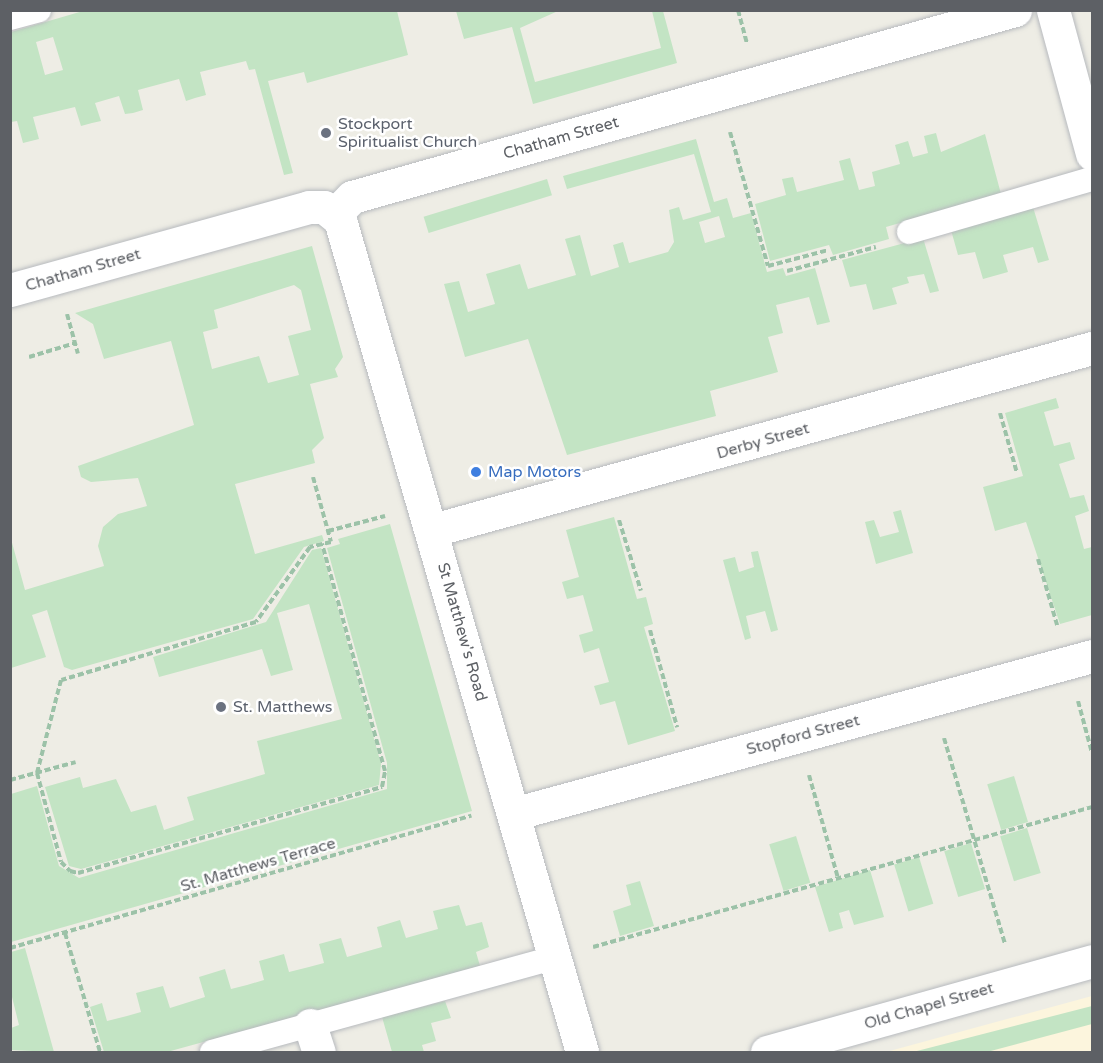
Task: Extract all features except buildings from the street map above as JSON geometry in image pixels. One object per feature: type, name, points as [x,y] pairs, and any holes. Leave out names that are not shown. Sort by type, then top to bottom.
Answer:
[{"type":"street","name":"Chatham Street","points":[[10,290],[309,207],[335,214],[352,196],[1015,10]]},
{"type":"street","points":[[1053,10],[1092,154]]},
{"type":"street","name":"St Matthew's Road","points":[[335,214],[348,237],[582,1053]]},
{"type":"street","name":"Derby Street","points":[[430,518],[609,485],[1092,348]]},
{"type":"street","name":"Stopford Street","points":[[513,814],[1080,659]]},
{"type":"street","name":"Old Chapel Street","points":[[767,1053],[1092,961]]},
{"type":"lane","points":[[10,18],[39,10]]},
{"type":"lane","points":[[909,232],[1092,179]]},
{"type":"lane","points":[[212,1053],[314,1039],[554,958]]},
{"type":"path","points":[[719,94],[768,266],[828,250]]},
{"type":"path","points":[[788,271],[893,243],[909,232]]},
{"type":"path","points":[[809,255],[812,265]]},
{"type":"path","points":[[29,357],[75,344]]},
{"type":"path","points":[[990,377],[1017,473]]},
{"type":"path","points":[[313,477],[331,542],[322,544],[310,547],[256,622],[61,680],[37,773],[61,862],[78,873],[382,787],[385,771],[322,544]]},
{"type":"path","points":[[609,485],[640,591]]},
{"type":"path","points":[[328,531],[430,518]]},
{"type":"path","points":[[1038,559],[1080,659],[1092,753]]},
{"type":"path","points":[[650,630],[688,766]]},
{"type":"path","points":[[932,699],[1016,982]]},
{"type":"path","points":[[798,736],[838,878]]},
{"type":"path","points":[[10,780],[76,762]]},
{"type":"path","points":[[554,958],[1092,807]]},
{"type":"path","name":"St. Matthews Terrace","points":[[10,948],[474,815],[513,814]]},
{"type":"path","points":[[65,933],[100,1053]]},
{"type":"shaded area","points":[[1092,996],[1092,1052],[886,1052]]},
{"type":"green space","points":[[83,11],[397,11],[408,55],[307,83],[304,72],[268,81],[293,173],[284,175],[255,69],[249,70],[246,61],[200,72],[206,95],[186,101],[179,79],[138,90],[143,110],[133,113],[125,114],[119,96],[95,103],[101,121],[81,126],[75,107],[33,117],[39,139],[23,143],[17,121],[11,122],[11,32]],"holes":[[[53,37],[63,70],[45,75],[36,42]]]},
{"type":"green space","points":[[456,11],[558,11],[520,28],[535,82],[661,48],[652,11],[663,11],[677,63],[533,104],[512,27],[464,39]]},
{"type":"green space","points":[[936,133],[941,152],[985,134],[1001,194],[886,227],[889,239],[833,255],[829,245],[770,261],[755,204],[786,195],[782,179],[793,177],[797,192],[844,180],[839,161],[850,158],[859,190],[875,186],[872,172],[900,164],[895,145],[908,141],[913,157],[928,153],[924,136]]},
{"type":"green space","points":[[696,139],[714,202],[727,198],[733,218],[751,213],[767,272],[783,268],[786,276],[815,268],[830,322],[817,325],[809,297],[776,305],[783,333],[768,337],[778,372],[710,391],[716,416],[567,455],[528,339],[465,357],[444,284],[459,281],[468,312],[495,304],[486,274],[520,264],[528,289],[576,275],[565,239],[580,235],[591,276],[619,267],[613,245],[623,242],[629,263],[668,252],[674,242],[669,210],[679,207],[683,220],[711,212],[694,154],[567,189],[563,176]],"holes":[[[719,216],[725,237],[705,243],[699,222]]]},
{"type":"green space","points":[[547,179],[552,195],[429,233],[424,217]]},
{"type":"green space","points":[[1033,207],[1049,260],[1038,263],[1033,247],[1003,255],[1008,272],[983,279],[975,252],[958,255],[951,230]]},
{"type":"green space","points":[[923,238],[939,291],[930,293],[924,274],[907,277],[909,283],[892,288],[897,304],[873,310],[866,284],[850,287],[842,260]]},
{"type":"green space","points":[[312,246],[343,357],[335,369],[338,377],[310,384],[324,438],[312,450],[315,463],[235,484],[255,554],[322,535],[324,541],[304,547],[253,619],[72,670],[64,667],[47,610],[32,615],[46,657],[11,668],[11,539],[25,590],[104,566],[98,546],[103,527],[118,514],[147,506],[138,478],[91,482],[81,477],[78,466],[194,425],[171,341],[104,359],[93,324],[75,313]],"holes":[[[294,285],[301,290],[311,330],[288,336],[299,375],[268,383],[259,356],[212,369],[203,332],[218,328],[214,310]]]},
{"type":"green space","points":[[1056,398],[1059,408],[1044,412],[1054,446],[1070,442],[1075,459],[1059,464],[1070,498],[1084,495],[1089,511],[1075,516],[1084,549],[1092,547],[1092,615],[1060,624],[1026,522],[995,531],[983,487],[1023,476],[1005,413]]},
{"type":"green space","points":[[901,510],[913,553],[876,564],[865,522],[874,520],[880,537],[899,532],[893,512]]},
{"type":"green space","points":[[614,517],[637,599],[646,597],[653,624],[644,627],[675,731],[628,745],[615,701],[600,705],[594,686],[609,682],[599,648],[584,653],[579,635],[593,631],[583,595],[567,599],[562,582],[579,577],[566,530]]},
{"type":"green space","points":[[390,524],[472,811],[11,942],[11,794],[37,786],[59,866],[79,878],[387,789],[387,763],[327,548],[340,544],[338,539]]},
{"type":"green space","points":[[321,548],[381,764],[379,785],[81,869],[69,866],[45,787],[80,777],[83,788],[116,779],[131,812],[156,805],[164,830],[194,820],[187,797],[265,774],[257,741],[342,719],[309,604],[277,613],[293,670],[271,676],[262,649],[159,677],[153,657],[266,622],[312,550]]},
{"type":"green space","points":[[758,551],[778,630],[771,632],[765,611],[746,616],[751,638],[745,640],[723,560],[735,557],[739,572],[754,567],[751,552]]},
{"type":"green space","points":[[1014,776],[1028,822],[1001,830],[987,784]]},
{"type":"green space","points":[[1027,828],[1041,873],[1014,881],[1000,836]]},
{"type":"green space","points":[[796,836],[810,883],[784,891],[769,844]]},
{"type":"green space","points":[[971,843],[985,889],[958,897],[944,851]]},
{"type":"green space","points":[[919,857],[933,904],[908,911],[894,865]]},
{"type":"green space","points":[[870,870],[884,917],[854,925],[849,910],[839,913],[843,928],[829,932],[815,887]]},
{"type":"green space","points":[[640,881],[654,926],[620,936],[613,911],[631,905],[626,885]]},
{"type":"green space","points":[[459,905],[466,926],[482,922],[489,947],[476,952],[480,966],[167,1052],[104,1052],[90,1007],[102,1003],[107,1021],[141,1012],[136,993],[163,986],[170,1008],[205,997],[199,977],[225,969],[231,989],[247,985],[264,980],[259,961],[284,954],[289,972],[324,963],[319,944],[341,938],[347,957],[382,947],[377,927],[400,920],[406,938],[438,929],[433,911]]},
{"type":"green space","points":[[25,948],[54,1052],[11,1050],[11,1028],[19,1025],[11,993],[11,952]]},
{"type":"green space","points":[[445,1001],[451,1018],[431,1023],[436,1041],[422,1045],[424,1052],[392,1052],[382,1017]]},
{"type":"green space","points":[[1092,1006],[1092,1024],[987,1052],[913,1052]]},
{"type":"place","name":"Stockport Spiritualist Church","points":[[326,133]]},
{"type":"place","name":"Map Motors","points":[[476,472]]},
{"type":"place","name":"St. Matthews","points":[[221,707]]}]
